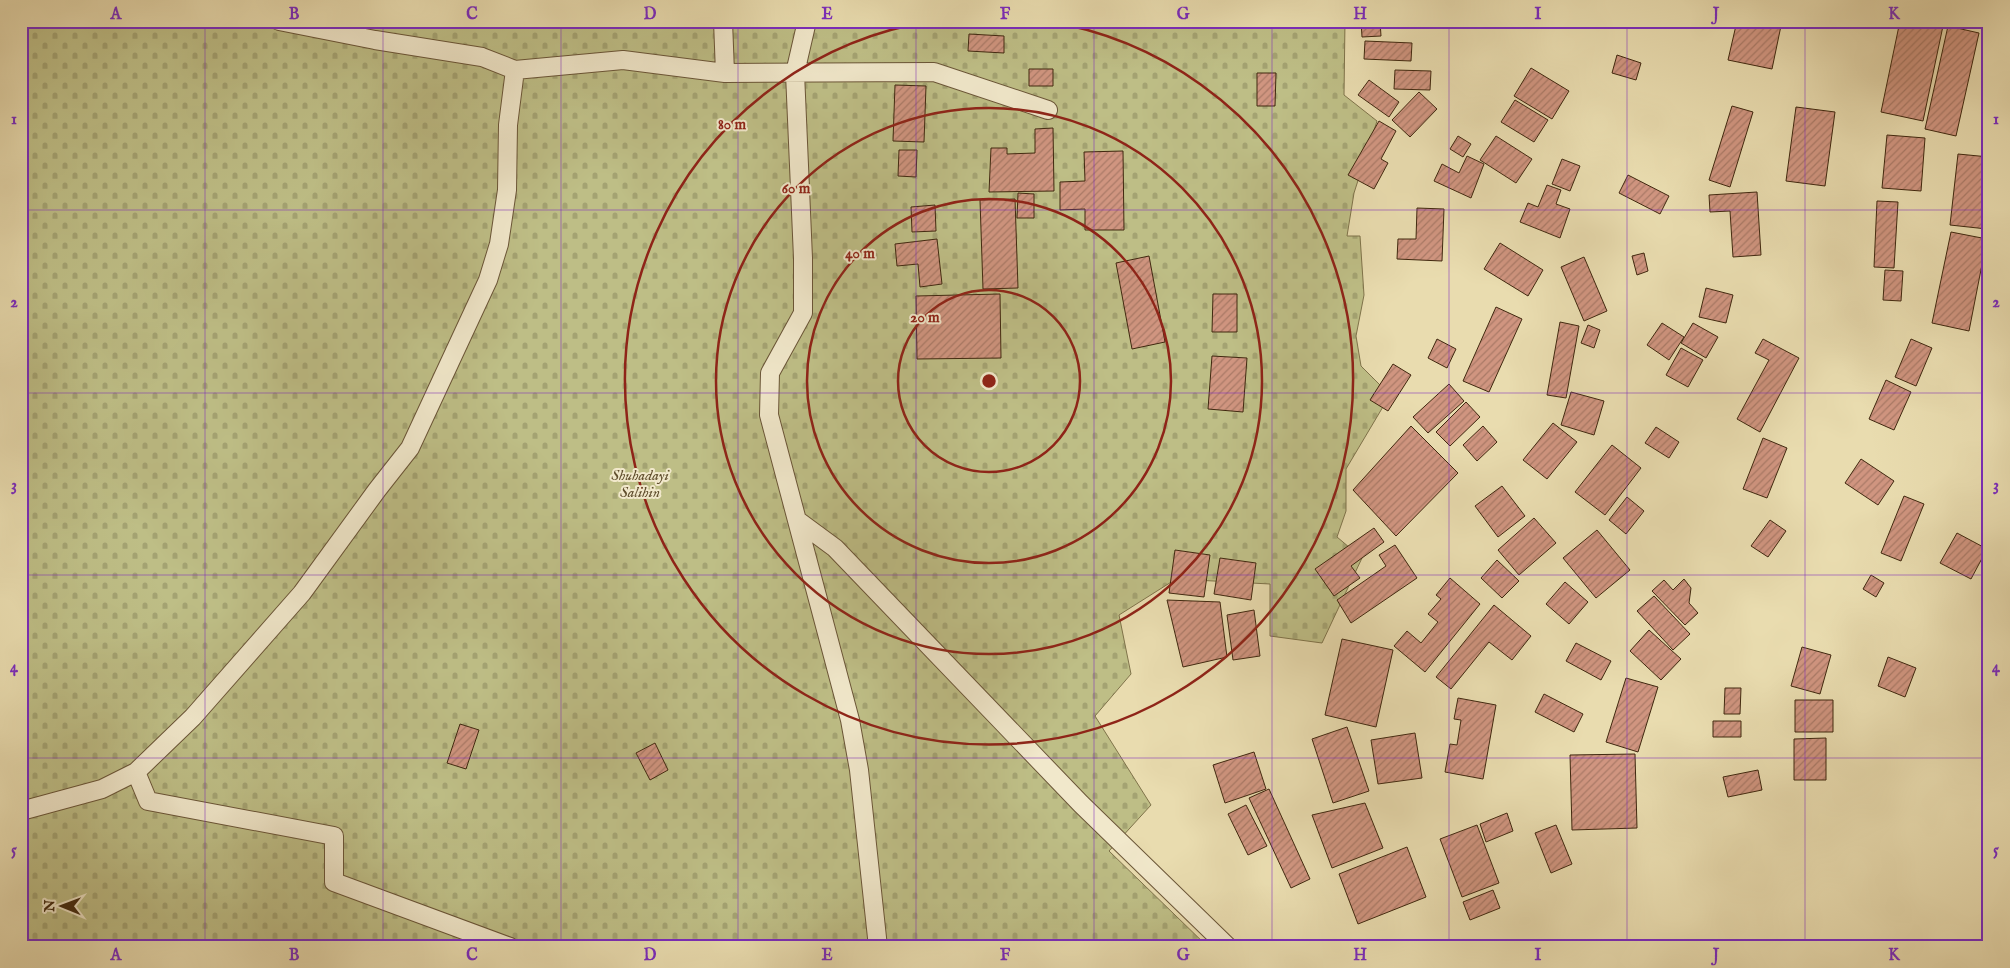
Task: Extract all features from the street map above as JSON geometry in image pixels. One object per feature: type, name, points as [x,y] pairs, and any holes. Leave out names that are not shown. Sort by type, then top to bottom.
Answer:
[{"type":"lane","points":[[279,21],[376,40],[482,56],[515,70],[623,60],[725,73],[934,72],[1048,110]]},
{"type":"lane","points":[[723,21],[725,73]]},
{"type":"lane","points":[[807,21],[795,73],[803,258],[803,313],[770,373],[769,415],[850,720],[859,770],[878,947]]},
{"type":"lane","points":[[21,810],[102,789],[136,772],[193,717],[302,592],[410,448],[488,280],[499,244],[507,190],[508,125],[515,70]]},
{"type":"lane","points":[[797,520],[835,548],[1081,804],[1228,947]]},
{"type":"lane","points":[[136,772],[148,801],[334,836],[334,882],[510,947]]},
{"type":"green space","name":"Shuhadayi Salihin","points":[[21,21],[1345,21],[1344,95],[1377,121],[1354,193],[1347,236],[1360,236],[1364,295],[1356,336],[1361,366],[1390,395],[1346,469],[1346,511],[1337,537],[1362,558],[1322,643],[1270,636],[1270,584],[1176,579],[1119,615],[1131,674],[1095,716],[1151,805],[1109,851],[1208,947],[21,947]]},
{"type":"building","points":[[1361,21],[1380,21],[1381,36],[1362,37]]},
{"type":"building","points":[[1737,21],[1782,21],[1772,69],[1728,60]]},
{"type":"building","points":[[1900,21],[1919,21],[1943,26],[1923,121],[1881,112]]},
{"type":"building","points":[[1948,26],[1979,33],[1956,136],[1925,129]]},
{"type":"building","points":[[969,34],[1004,36],[1004,53],[968,51]]},
{"type":"building","points":[[1365,41],[1412,43],[1411,61],[1364,59]]},
{"type":"building","points":[[1617,55],[1641,63],[1636,80],[1612,73]]},
{"type":"building","points":[[1531,68],[1569,91],[1552,119],[1514,96]]},
{"type":"building","points":[[1029,69],[1053,69],[1053,86],[1029,86]]},
{"type":"building","points":[[1395,70],[1431,71],[1430,90],[1394,89]]},
{"type":"building","points":[[1257,73],[1276,73],[1275,106],[1257,106]]},
{"type":"building","points":[[1369,80],[1399,102],[1389,117],[1358,95]]},
{"type":"building","points":[[895,85],[926,86],[924,142],[893,141]]},
{"type":"building","points":[[1419,92],[1437,109],[1410,137],[1392,120]]},
{"type":"building","points":[[1515,100],[1548,120],[1534,142],[1501,122]]},
{"type":"building","points":[[1732,106],[1753,112],[1730,187],[1709,180]]},
{"type":"building","points":[[1796,107],[1835,112],[1825,186],[1786,181]]},
{"type":"building","points":[[1379,121],[1396,131],[1381,159],[1388,163],[1374,189],[1348,175]]},
{"type":"building","points":[[1053,128],[1054,191],[989,192],[991,148],[1007,148],[1007,154],[1035,153],[1035,129]]},
{"type":"building","points":[[1887,135],[1925,138],[1921,191],[1882,188]]},
{"type":"building","points":[[1458,136],[1471,144],[1463,157],[1450,149]]},
{"type":"building","points":[[1496,136],[1532,159],[1516,183],[1480,160]]},
{"type":"building","points":[[899,150],[917,150],[916,177],[898,176]]},
{"type":"building","points":[[1123,151],[1124,230],[1085,230],[1085,209],[1060,210],[1060,182],[1085,181],[1084,152]]},
{"type":"building","points":[[1958,154],[1989,157],[1987,229],[1950,225]]},
{"type":"building","points":[[1467,156],[1484,164],[1471,198],[1434,181],[1442,164],[1459,173]]},
{"type":"building","points":[[1562,159],[1580,166],[1570,191],[1552,184]]},
{"type":"building","points":[[1628,175],[1669,196],[1660,214],[1619,193]]},
{"type":"building","points":[[1547,185],[1561,190],[1556,204],[1570,209],[1560,238],[1520,222],[1528,203],[1538,207]]},
{"type":"building","points":[[1757,192],[1761,255],[1733,257],[1730,211],[1710,212],[1709,195]]},
{"type":"building","points":[[1018,193],[1034,194],[1034,218],[1017,218]]},
{"type":"building","points":[[1015,199],[1018,288],[983,289],[980,200]]},
{"type":"building","points":[[1877,201],[1898,202],[1894,268],[1874,267]]},
{"type":"building","points":[[935,205],[936,231],[912,232],[911,207]]},
{"type":"building","points":[[1417,208],[1444,209],[1442,261],[1397,259],[1398,239],[1416,239]]},
{"type":"building","points":[[1951,232],[1987,239],[1969,331],[1932,323]]},
{"type":"building","points":[[937,239],[942,284],[920,287],[918,264],[897,266],[895,244]]},
{"type":"building","points":[[1500,243],[1543,270],[1528,296],[1484,269]]},
{"type":"building","points":[[1644,253],[1648,271],[1637,275],[1632,256]]},
{"type":"building","points":[[1149,256],[1165,342],[1132,349],[1116,263]]},
{"type":"building","points":[[1584,257],[1607,311],[1584,321],[1561,267]]},
{"type":"building","points":[[1885,270],[1903,271],[1901,301],[1883,300]]},
{"type":"building","points":[[1706,288],[1733,295],[1726,323],[1699,317]]},
{"type":"building","points":[[1000,294],[1001,358],[917,359],[916,296]]},
{"type":"building","points":[[1213,294],[1237,294],[1237,332],[1212,332]]},
{"type":"building","points":[[1496,307],[1522,319],[1489,392],[1463,381]]},
{"type":"building","points":[[1560,322],[1579,326],[1566,398],[1547,395]]},
{"type":"building","points":[[1662,323],[1684,337],[1669,360],[1647,345]]},
{"type":"building","points":[[1693,323],[1718,337],[1706,358],[1681,343]]},
{"type":"building","points":[[1588,325],[1600,330],[1594,348],[1581,343]]},
{"type":"building","points":[[1437,339],[1456,349],[1447,368],[1428,358]]},
{"type":"building","points":[[1763,339],[1799,358],[1760,432],[1737,419],[1769,360],[1755,353]]},
{"type":"building","points":[[1911,339],[1932,348],[1916,386],[1895,377]]},
{"type":"building","points":[[1681,348],[1703,360],[1688,387],[1666,375]]},
{"type":"building","points":[[1212,356],[1247,358],[1243,412],[1208,409]]},
{"type":"building","points":[[1393,364],[1411,375],[1388,411],[1370,400]]},
{"type":"building","points":[[1886,380],[1911,392],[1894,430],[1869,419]]},
{"type":"building","points":[[1449,384],[1464,401],[1428,433],[1413,417]]},
{"type":"building","points":[[1571,392],[1604,401],[1594,435],[1561,425]]},
{"type":"building","points":[[1466,402],[1480,417],[1450,446],[1436,432]]},
{"type":"building","points":[[1553,423],[1577,442],[1547,479],[1523,460]]},
{"type":"building","points":[[1411,426],[1458,473],[1396,536],[1353,490]]},
{"type":"building","points":[[1483,426],[1497,442],[1477,461],[1463,445]]},
{"type":"building","points":[[1656,427],[1679,442],[1669,458],[1645,443]]},
{"type":"building","points":[[1763,438],[1787,448],[1767,498],[1743,489]]},
{"type":"building","points":[[1612,445],[1641,468],[1605,515],[1575,492]]},
{"type":"building","points":[[1861,459],[1894,481],[1878,505],[1845,483]]},
{"type":"building","points":[[1502,486],[1525,516],[1498,537],[1475,506]]},
{"type":"building","points":[[1904,496],[1924,504],[1901,561],[1881,553]]},
{"type":"building","points":[[1627,497],[1644,511],[1626,534],[1609,520]]},
{"type":"building","points":[[1534,518],[1556,543],[1519,575],[1498,550]]},
{"type":"building","points":[[1770,520],[1786,531],[1768,557],[1751,546]]},
{"type":"building","points":[[1374,528],[1384,542],[1351,566],[1360,578],[1334,596],[1315,569]]},
{"type":"building","points":[[1597,530],[1630,570],[1596,598],[1563,558]]},
{"type":"building","points":[[1957,533],[1987,549],[1971,579],[1940,563]]},
{"type":"building","points":[[1395,545],[1417,578],[1351,623],[1337,600],[1386,566],[1379,555]]},
{"type":"building","points":[[1175,550],[1210,555],[1204,597],[1169,593]]},
{"type":"building","points":[[1220,558],[1256,563],[1251,600],[1214,594]]},
{"type":"building","points":[[1497,560],[1519,581],[1502,598],[1481,578]]},
{"type":"building","points":[[1871,575],[1884,583],[1876,597],[1863,589]]},
{"type":"building","points":[[1450,578],[1480,604],[1425,672],[1394,646],[1407,631],[1421,643],[1438,622],[1428,614],[1441,599],[1436,595]]},
{"type":"building","points":[[1684,579],[1691,588],[1689,603],[1698,613],[1685,625],[1652,591],[1664,580],[1673,590]]},
{"type":"building","points":[[1565,582],[1588,602],[1569,624],[1546,604]]},
{"type":"building","points":[[1654,596],[1690,634],[1673,650],[1637,611]]},
{"type":"building","points":[[1167,600],[1220,602],[1227,657],[1183,667]]},
{"type":"building","points":[[1494,605],[1531,636],[1512,660],[1489,642],[1451,689],[1436,677]]},
{"type":"building","points":[[1254,610],[1260,656],[1233,660],[1227,615]]},
{"type":"building","points":[[1649,630],[1681,659],[1661,680],[1630,651]]},
{"type":"building","points":[[1342,639],[1393,650],[1376,727],[1325,715]]},
{"type":"building","points":[[1576,643],[1611,661],[1601,680],[1566,661]]},
{"type":"building","points":[[1802,647],[1831,655],[1820,694],[1791,686]]},
{"type":"building","points":[[1888,657],[1916,668],[1905,697],[1878,686]]},
{"type":"building","points":[[1626,678],[1658,687],[1638,752],[1606,742]]},
{"type":"building","points":[[1725,688],[1741,688],[1740,714],[1724,714]]},
{"type":"building","points":[[1544,694],[1583,714],[1574,732],[1535,712]]},
{"type":"building","points":[[1458,698],[1496,705],[1483,779],[1445,772],[1450,744],[1457,745],[1461,720],[1454,719]]},
{"type":"building","points":[[1795,700],[1833,700],[1833,732],[1795,732]]},
{"type":"building","points":[[1713,721],[1741,721],[1741,737],[1713,737]]},
{"type":"building","points":[[460,724],[479,730],[466,769],[447,763]]},
{"type":"building","points":[[1347,727],[1369,791],[1333,803],[1312,739]]},
{"type":"building","points":[[1415,733],[1422,778],[1378,784],[1371,740]]},
{"type":"building","points":[[1826,738],[1826,780],[1794,780],[1794,739]]},
{"type":"building","points":[[655,743],[668,770],[650,780],[636,753]]},
{"type":"building","points":[[1254,752],[1266,789],[1225,803],[1213,765]]},
{"type":"building","points":[[1635,754],[1637,828],[1572,830],[1570,755]]},
{"type":"building","points":[[1758,770],[1762,790],[1728,797],[1723,777]]},
{"type":"building","points":[[1269,789],[1310,879],[1291,888],[1249,798]]},
{"type":"building","points":[[1365,803],[1383,848],[1332,868],[1312,815]]},
{"type":"building","points":[[1246,805],[1267,846],[1248,855],[1228,814]]},
{"type":"building","points":[[1507,813],[1513,831],[1486,842],[1480,824]]},
{"type":"building","points":[[1477,825],[1499,883],[1462,897],[1440,839]]},
{"type":"building","points":[[1556,825],[1572,864],[1551,873],[1535,833]]},
{"type":"building","points":[[1407,847],[1426,897],[1358,924],[1339,874]]},
{"type":"building","points":[[1493,890],[1500,908],[1470,920],[1463,902]]}]
